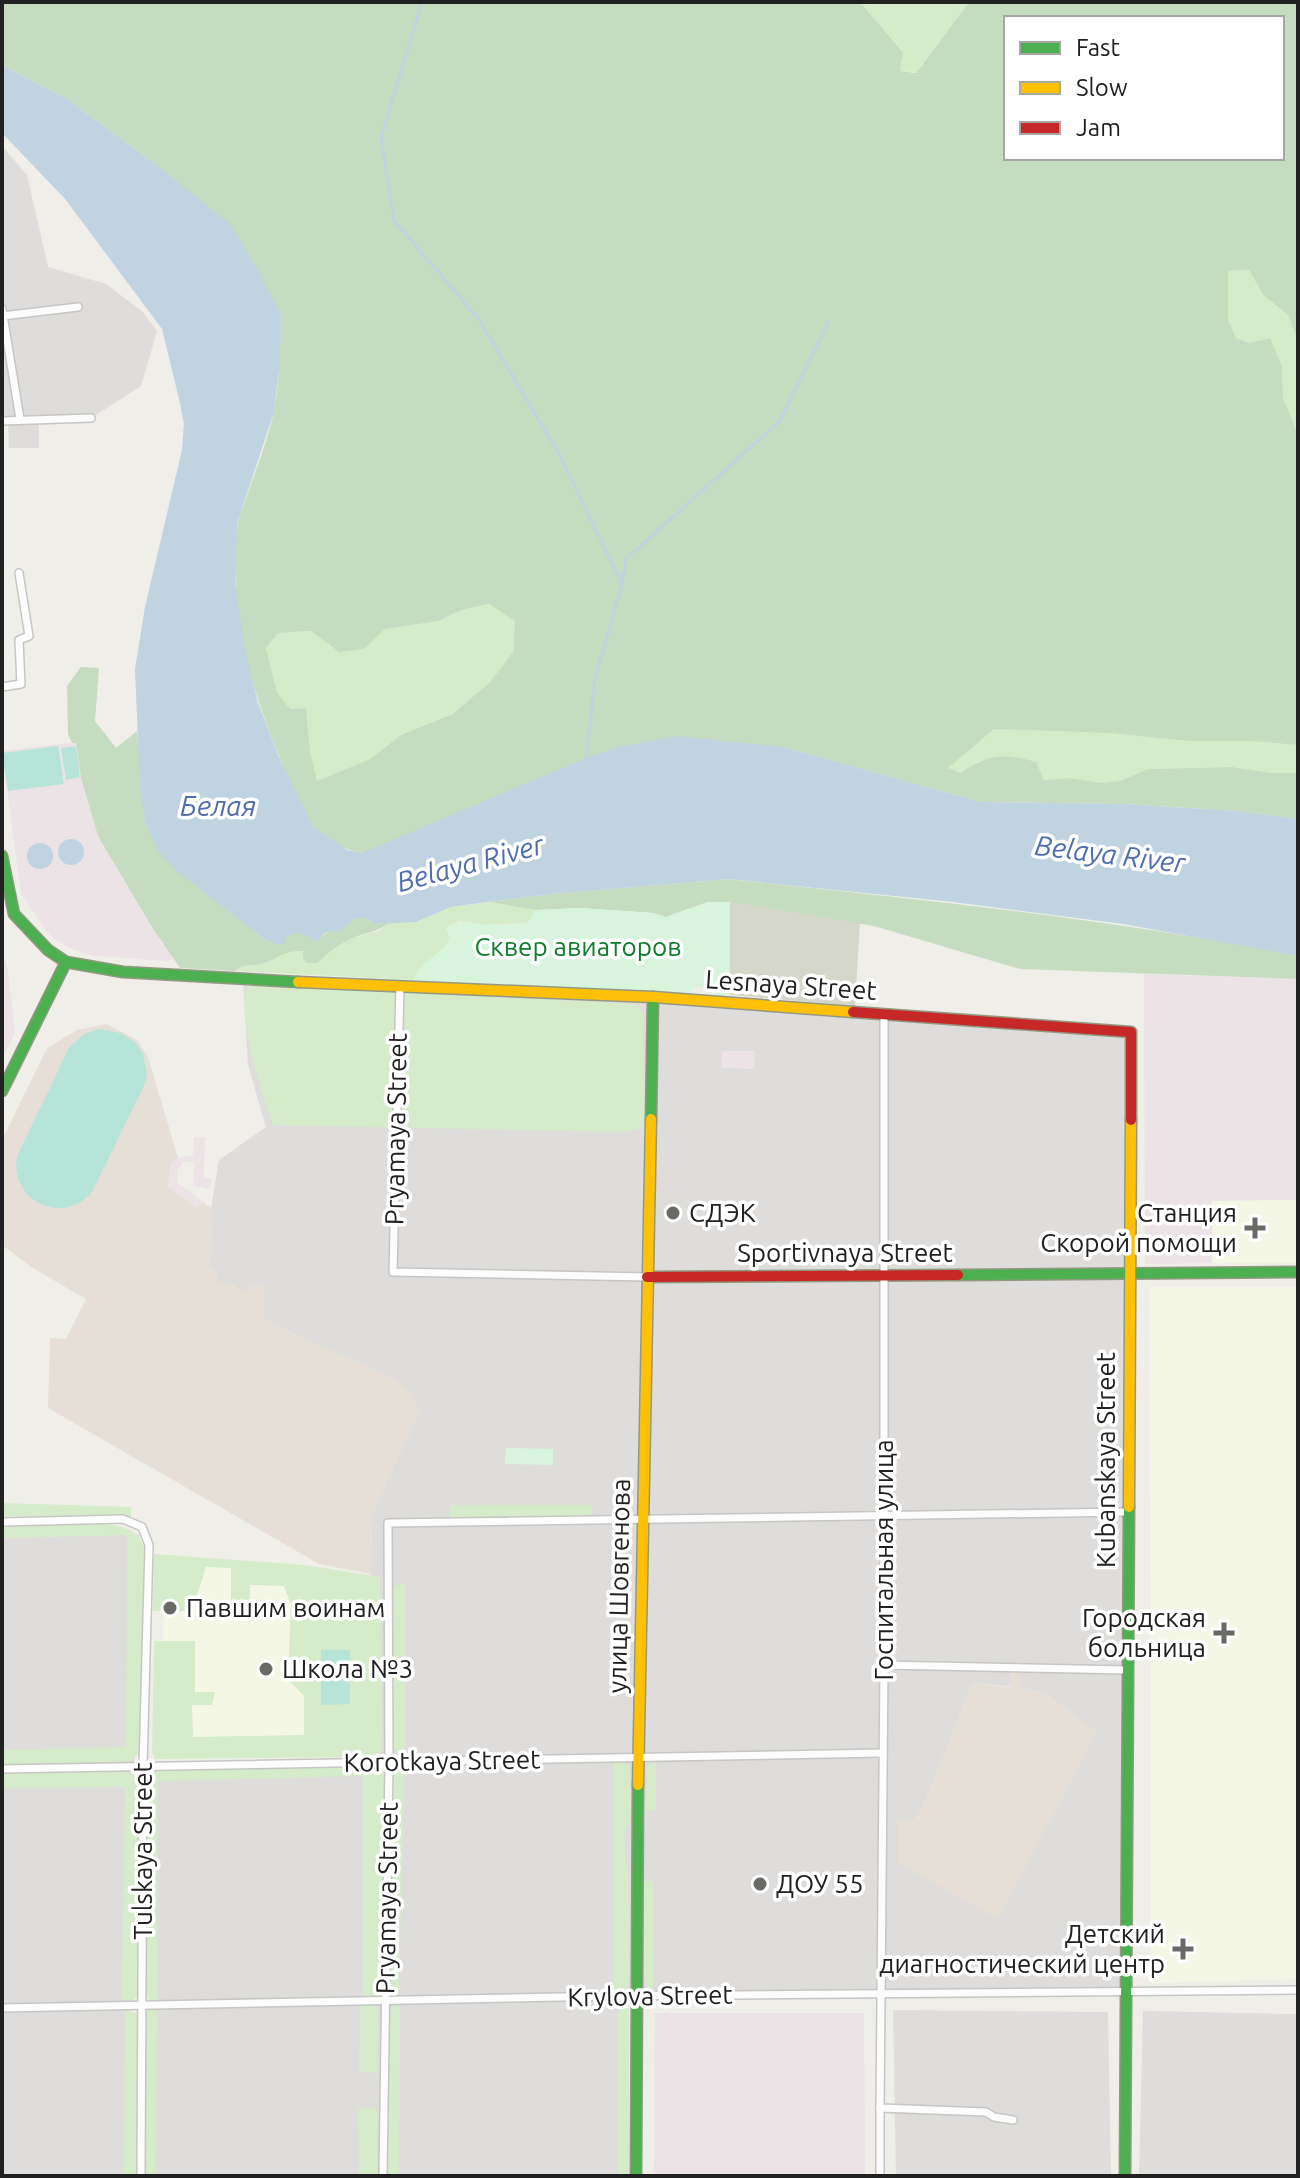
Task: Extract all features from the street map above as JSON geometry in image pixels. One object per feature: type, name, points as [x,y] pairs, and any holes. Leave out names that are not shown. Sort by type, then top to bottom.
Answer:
[{"type":"main road","points":[[2,856],[14,914],[48,950],[66,962],[2,1091]]},
{"type":"main road","name":"Lesnaya Street","points":[[66,962],[123,972],[653,997],[1131,1032]]},
{"type":"main road","name":"улица Шовгенова","points":[[636,2176],[638,1757],[653,997]]},
{"type":"main road","name":"Kubanskaya Street","points":[[1125,2176],[1126,1512],[1131,1032]]},
{"type":"main road","name":"Sportivnaya Street","points":[[647,1277],[1298,1272]]},
{"type":"street","points":[[20,419],[3,314],[78,307]]},
{"type":"street","points":[[2,421],[91,418]]},
{"type":"street","points":[[2,687],[21,684],[19,640],[29,636],[19,573]]},
{"type":"street","name":"Pryamaya Street","points":[[393,1272],[400,986]]},
{"type":"street","name":"Госпитальная улица","points":[[880,2176],[884,1013]]},
{"type":"street","name":"Sportivnaya Street","points":[[393,1272],[647,1277]]},
{"type":"street","points":[[642,1518],[1126,1512]]},
{"type":"street","name":"Pryamaya Street","points":[[383,2176],[389,1763],[388,1523],[642,1518]]},
{"type":"street","name":"Tulskaya Street","points":[[2,1522],[123,1519],[142,1527],[149,1545],[143,1766],[141,2176]]},
{"type":"street","points":[[884,1665],[1127,1670]]},
{"type":"street","name":"Korotkaya Street","points":[[2,1769],[882,1753]]},
{"type":"street","name":"Krylova Street","points":[[2,2008],[637,1996],[1298,1990]]},
{"type":"street","points":[[880,2108],[986,2112],[994,2117],[1013,2120]]},
{"type":"shaded area","points":[[2,146],[27,175],[48,267],[106,284],[143,312],[157,331],[141,386],[91,418],[39,419],[39,448],[9,448],[8,421],[2,421]]},
{"type":"shaded area","points":[[76,742],[81,778],[98,836],[150,924],[175,959],[93,956],[74,950],[47,932],[21,894],[2,751]]},
{"type":"shaded area","points":[[58,746],[64,784],[8,791],[2,753]]},
{"type":"shaded area","points":[[76,746],[80,777],[66,780],[61,748]]},
{"type":"shaded area","points":[[730,891],[861,904],[855,1006],[730,995]]},
{"type":"shaded area","points":[[2,959],[5,959],[8,971],[15,1033],[2,1058]]},
{"type":"shaded area","points":[[1144,974],[1298,979],[1298,1200],[1213,1201],[1212,1263],[1145,1264]]},
{"type":"shaded area","points":[[243,980],[653,997],[1131,1032],[1127,1991],[621,1997],[620,2176],[155,2176],[154,1776],[389,1772],[389,1763],[368,1745],[372,1514],[420,1410],[395,1380],[264,1320],[249,1286],[249,1291],[236,1291],[218,1283],[210,1268],[211,1208],[219,1160],[266,1127],[248,1065]],"holes":[[[972,1683],[1019,1687],[1047,1694],[1096,1732],[929,1878],[922,1876],[898,1821],[915,1820],[935,1779]]]},
{"type":"shaded area","points":[[107,1024],[137,1040],[148,1057],[178,1158],[171,1163],[168,1186],[197,1208],[203,1202],[211,1208],[210,1268],[218,1274],[218,1283],[236,1284],[237,1291],[249,1291],[249,1285],[265,1285],[264,1320],[395,1380],[409,1389],[420,1410],[372,1514],[371,1574],[319,1564],[48,1408],[50,1338],[66,1339],[86,1299],[33,1268],[2,1245],[2,1140],[47,1048],[77,1030]]},
{"type":"shaded area","points":[[100,1029],[120,1033],[135,1042],[143,1054],[147,1075],[92,1192],[80,1202],[53,1208],[41,1204],[21,1186],[17,1156],[70,1046],[86,1033]]},
{"type":"shaded area","points":[[722,1051],[755,1051],[754,1069],[721,1068]]},
{"type":"shaded area","points":[[194,1137],[205,1137],[204,1177],[212,1179],[210,1189],[193,1185],[194,1162],[182,1162],[182,1167],[177,1168],[178,1183],[203,1202],[197,1208],[168,1186],[171,1163],[193,1155]]},
{"type":"shaded area","name":"Станция Скорой помощи","points":[[1298,1200],[1298,1263],[1212,1263],[1212,1201]]},
{"type":"shaded area","name":"Городская больница","points":[[1150,1287],[1298,1287],[1298,1979],[1151,1983]]},
{"type":"shaded area","points":[[139,1534],[125,2176],[2,2176],[2,1538]]},
{"type":"shaded area","name":"Школа №3","points":[[163,1559],[299,1566],[368,1745],[164,1750]]},
{"type":"shaded area","points":[[321,1650],[350,1650],[350,1704],[321,1705]]},
{"type":"shaded area","points":[[1010,1667],[1020,1668],[1019,1687],[1047,1694],[1097,1732],[998,1919],[898,1863],[898,1820],[915,1820],[935,1779],[972,1683],[1010,1687]]},
{"type":"shaded area","points":[[893,2010],[1108,2012],[1111,2176],[896,2176]]},
{"type":"shaded area","points":[[1143,2011],[1298,2014],[1298,2176],[1139,2176]]},
{"type":"shaded area","points":[[655,2013],[864,2013],[865,2176],[654,2176]]},
{"type":"green space","points":[[2,2],[860,2],[903,52],[900,71],[916,73],[969,2],[1298,2],[1298,341],[1288,315],[1263,295],[1249,270],[1228,271],[1228,319],[1236,338],[1249,343],[1270,338],[1282,366],[1283,398],[1298,434],[1298,745],[994,729],[948,768],[960,773],[988,759],[1014,757],[1036,762],[1044,780],[1070,778],[1102,783],[1120,781],[1148,769],[1232,767],[1298,773],[1298,819],[1238,811],[1123,804],[980,802],[784,747],[362,853],[337,844],[320,833],[308,819],[266,724],[247,660],[236,594],[237,527],[274,411],[281,315],[155,164],[67,99],[2,65]],"holes":[[[489,604],[515,621],[513,652],[489,683],[452,714],[401,735],[370,759],[317,781],[306,708],[290,709],[277,692],[266,648],[278,633],[311,631],[339,652],[364,649],[385,629],[439,621],[461,610]]]},
{"type":"green space","points":[[860,2],[969,2],[916,72],[900,71],[903,51]]},
{"type":"green space","points":[[1249,270],[1263,295],[1288,315],[1297,337],[1298,434],[1283,398],[1282,366],[1269,338],[1249,343],[1236,338],[1228,320],[1228,271]]},
{"type":"green space","points":[[490,604],[515,621],[513,652],[489,683],[451,714],[401,735],[370,759],[317,781],[306,708],[290,709],[277,692],[266,648],[278,633],[311,631],[339,651],[364,649],[385,629],[439,621],[461,610]]},
{"type":"green space","points":[[81,667],[99,668],[95,721],[116,748],[137,731],[145,821],[232,912],[263,938],[275,944],[294,932],[302,932],[318,941],[326,933],[355,918],[366,918],[375,924],[389,923],[346,941],[317,963],[307,963],[303,951],[296,951],[235,971],[180,968],[98,836],[81,778],[76,743],[72,743],[68,734],[67,686]]},
{"type":"green space","points":[[994,729],[1298,745],[1298,773],[1232,767],[1148,769],[1120,781],[1102,783],[1070,778],[1044,780],[980,761],[960,773],[947,768]]},
{"type":"green space","points":[[729,879],[1015,911],[1227,943],[1298,956],[1298,979],[1020,969],[874,926],[730,902],[708,902],[666,917],[653,913],[580,908],[536,910],[489,902]]},
{"type":"green space","points":[[489,902],[536,910],[528,923],[483,925],[460,921],[446,928],[450,939],[421,968],[414,980],[236,971],[296,951],[304,951],[317,963],[353,938],[379,931],[389,923],[416,922],[451,907]]},
{"type":"green space","name":"Сквер авиаторов","points":[[708,902],[730,902],[730,995],[716,995],[714,987],[694,987],[689,993],[414,980],[421,968],[450,939],[446,928],[456,924],[528,922],[536,910],[580,908],[654,913],[666,917]]},
{"type":"green space","points":[[248,985],[636,1004],[643,1014],[645,1124],[626,1132],[273,1125],[247,1035],[245,999]]},
{"type":"green space","points":[[506,1448],[553,1449],[553,1465],[505,1464]]},
{"type":"green space","points":[[2,1503],[131,1507],[131,1517],[2,1516]]},
{"type":"green space","points":[[450,1505],[592,1505],[592,1516],[450,1517]]},
{"type":"green space","points":[[103,1524],[128,1529],[144,1547],[141,1743],[137,1755],[129,1762],[2,1764],[2,1750],[126,1747],[127,1535],[2,1538],[2,1527]]},
{"type":"green space","points":[[154,1554],[304,1565],[380,1577],[382,1751],[367,1757],[155,1759],[152,1753],[154,1641],[195,1641],[195,1692],[215,1692],[212,1705],[192,1705],[193,1737],[304,1735],[304,1696],[288,1679],[291,1605],[284,1586],[250,1585],[250,1617],[231,1617],[231,1568],[206,1567],[192,1611],[153,1611]]},
{"type":"green space","points":[[398,1583],[405,1584],[405,1754],[398,1753],[393,1747],[393,1590]]},
{"type":"green space","points":[[656,1760],[656,1810],[646,1811],[647,1765]]},
{"type":"green space","points":[[614,1761],[630,1766],[631,1819],[624,1832],[625,1861],[630,1876],[629,1982],[624,1992],[614,1993]]},
{"type":"green space","points":[[364,1765],[380,1768],[384,1773],[381,1991],[377,1995],[363,1997],[363,1776],[158,1781],[157,2003],[151,2002],[146,1993],[148,1779],[151,1773],[158,1770]]},
{"type":"green space","points":[[404,1766],[399,1995],[394,1995],[389,1990],[393,1772]]},
{"type":"green space","points":[[126,1771],[136,1777],[139,1788],[138,1996],[132,2001],[122,2002],[125,1787],[2,1788],[2,1774]]},
{"type":"green space","points":[[643,1881],[653,1881],[653,1988],[648,1988],[644,1977]]},
{"type":"green space","points":[[618,2001],[629,2009],[629,2174],[618,2174]]},
{"type":"green space","points":[[360,2003],[370,2003],[378,2009],[377,2072],[359,2072]]},
{"type":"green space","points":[[400,2003],[399,2176],[386,2176],[388,2016],[393,2006]]},
{"type":"green space","points":[[157,2009],[155,2176],[146,2176],[145,2012]]},
{"type":"green space","points":[[125,2010],[139,2017],[136,2176],[124,2176]]},
{"type":"green space","points":[[358,2108],[377,2108],[377,2176],[359,2176]]},
{"type":"water","name":"Белая","points":[[2,65],[67,99],[231,225],[281,315],[274,412],[237,524],[235,584],[245,649],[258,703],[279,757],[313,826],[347,850],[362,853],[586,758],[619,747],[676,736],[784,747],[980,802],[1123,804],[1238,811],[1298,819],[1298,956],[1123,924],[953,902],[729,879],[464,905],[451,907],[416,922],[375,924],[366,918],[355,918],[340,932],[324,933],[318,942],[299,933],[286,937],[284,944],[275,944],[263,938],[178,872],[158,851],[145,821],[140,789],[135,669],[145,607],[182,450],[184,424],[162,329],[66,200],[2,133]]},
{"type":"water","points":[[71,839],[80,843],[84,852],[80,861],[71,865],[62,861],[58,852],[62,843]]},
{"type":"water","points":[[40,843],[49,847],[53,856],[49,865],[40,869],[31,865],[27,856],[31,847]]},
{"type":"waterway","points":[[422,2],[381,137],[394,221],[478,318],[560,456],[622,584],[595,679],[586,759]]},
{"type":"waterway","points":[[622,582],[626,559],[780,421],[828,322]]},
{"type":"traffic: fast","points":[[2,856],[14,914],[48,950],[66,962],[123,972],[298,982]]},
{"type":"traffic: fast","points":[[2,1091],[66,962]]},
{"type":"traffic: fast","points":[[651,1119],[653,997]]},
{"type":"traffic: fast","points":[[958,1275],[1298,1272]]},
{"type":"traffic: fast","points":[[1125,2176],[1129,1507]]},
{"type":"traffic: fast","points":[[636,2176],[638,1785]]},
{"type":"traffic: slow","points":[[298,982],[653,997],[853,1012]]},
{"type":"traffic: slow","points":[[638,1785],[651,1119]]},
{"type":"traffic: slow","points":[[1129,1507],[1131,1120]]},
{"type":"traffic: jam","points":[[853,1012],[1131,1032],[1131,1120]]},
{"type":"traffic: jam","points":[[647,1277],[958,1275]]},
{"type":"place","name":"СДЭК","points":[[673,1213]]},
{"type":"place","name":"Станция Скорой помощи","points":[[1255,1228]]},
{"type":"place","name":"Павшим воинам","points":[[170,1608]]},
{"type":"place","name":"Городская больница","points":[[1224,1633]]},
{"type":"place","name":"Школа №3","points":[[266,1669]]},
{"type":"place","name":"ДОУ 55","points":[[760,1884]]},
{"type":"place","name":"Детский диагностический центр","points":[[1183,1949]]},
{"type":"water label","name":"Belaya River","points":[[1110,854]]},
{"type":"water label","name":"Belaya River","points":[[470,863]]}]
